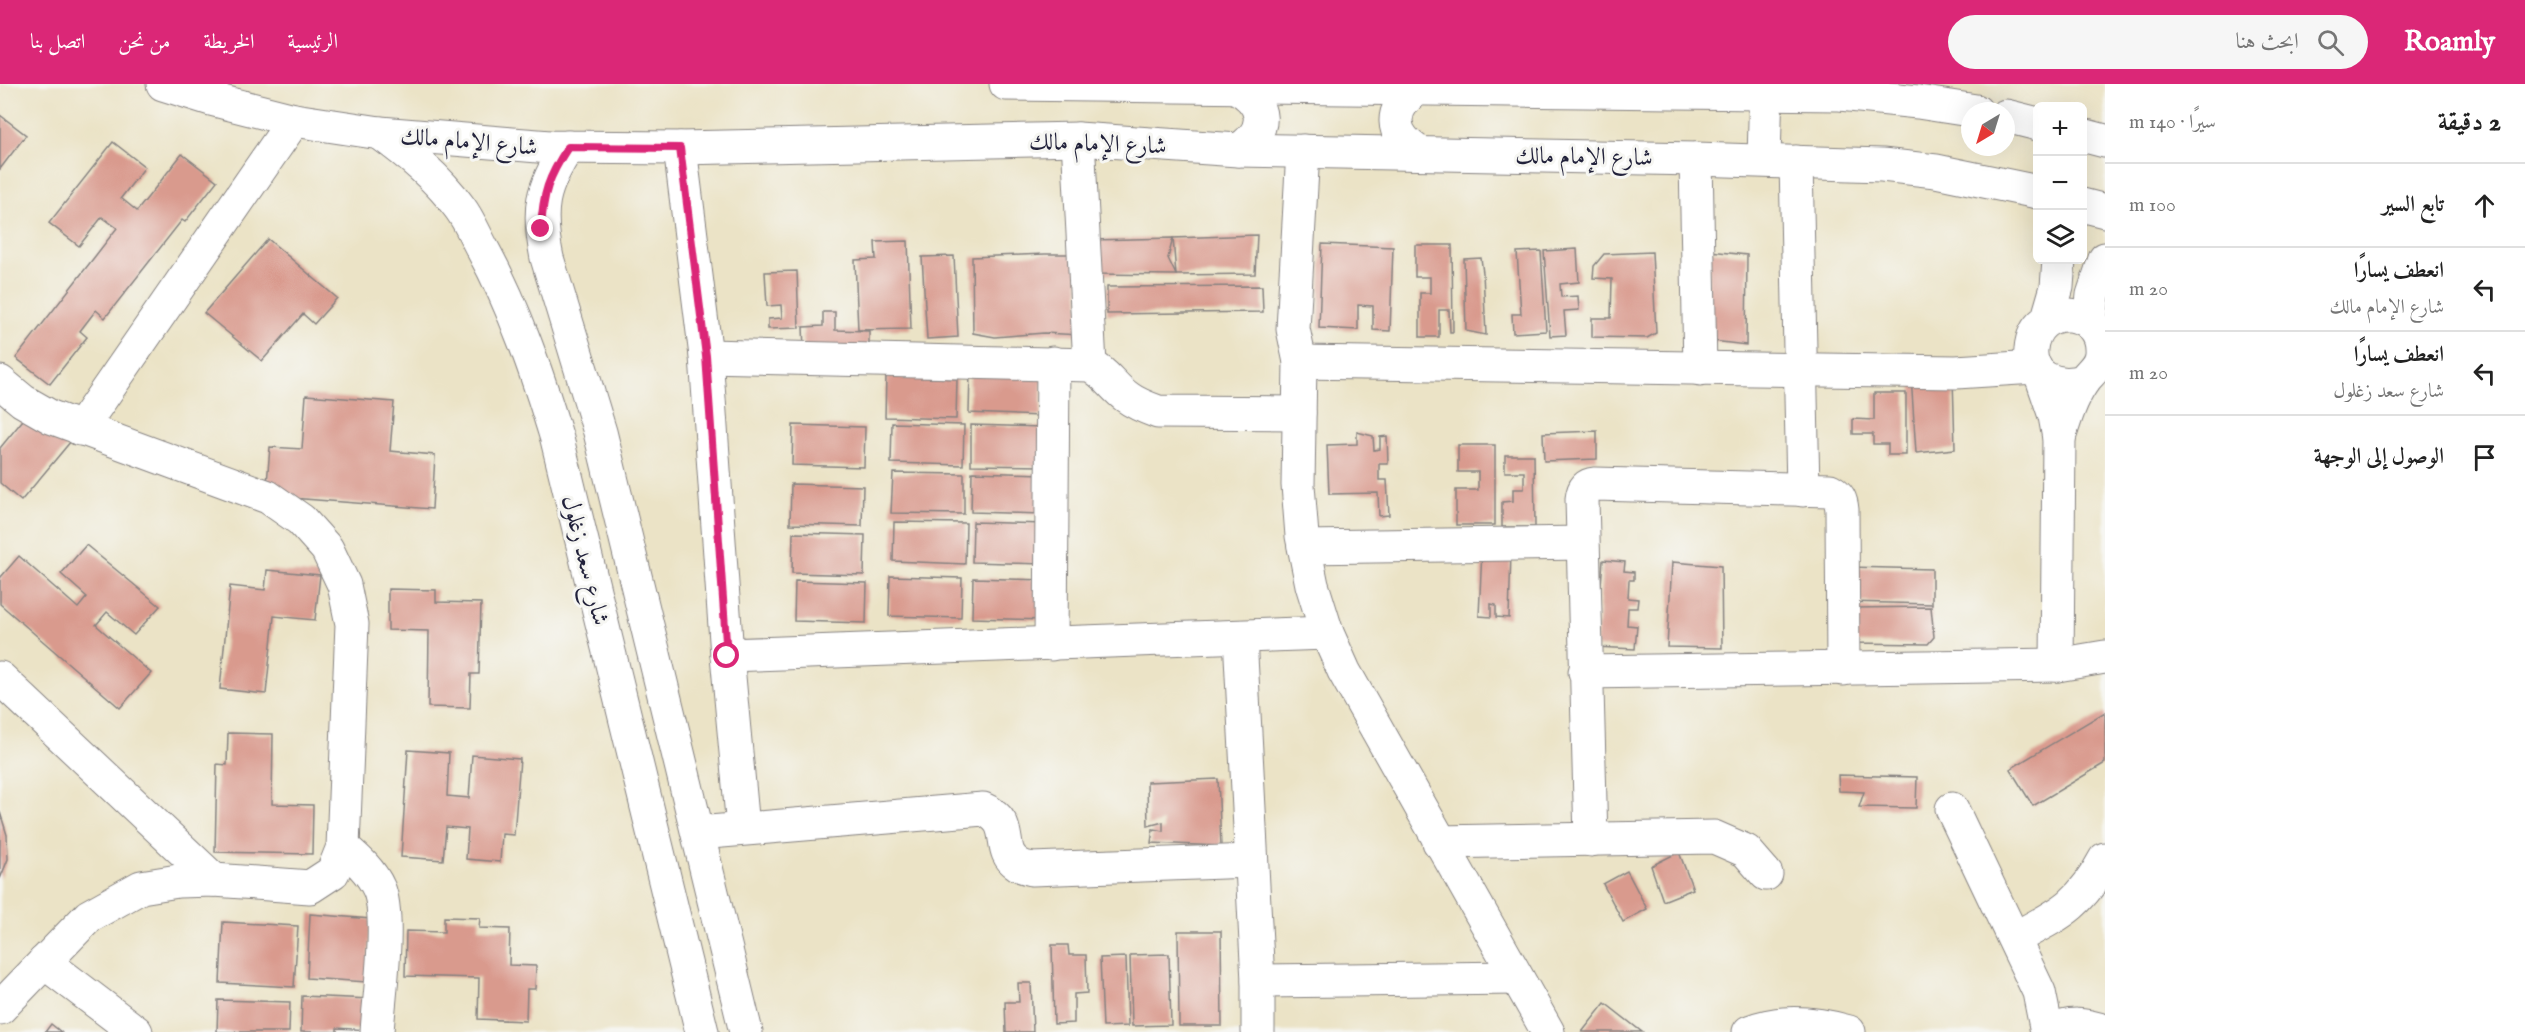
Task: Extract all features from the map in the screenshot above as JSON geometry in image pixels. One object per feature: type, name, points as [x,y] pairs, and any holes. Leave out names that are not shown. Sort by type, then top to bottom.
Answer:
[{"type":"street","name":"شارع الإمام مالك","points":[[163,84],[294,120],[381,134],[568,147],[680,148],[1078,139],[1238,150],[1764,160],[1882,165],[1936,171],[2033,191]]},
{"type":"street","points":[[1006,84],[1416,89],[1766,88],[1918,102],[1961,109]]},
{"type":"street","points":[[1236,87],[1251,94],[1259,109],[1260,126],[1252,141],[1238,150]]},
{"type":"street","points":[[1764,160],[1766,88]]},
{"type":"street","points":[[1416,89],[1403,99],[1396,113],[1396,129],[1404,144],[1418,152]]},
{"type":"street","points":[[2015,118],[2033,123]]},
{"type":"street","points":[[80,429],[294,120]]},
{"type":"street","name":"شارع سعد زغلول","points":[[381,134],[438,181],[461,210],[491,264],[517,321],[539,379],[557,439],[702,1032]]},
{"type":"street","points":[[2087,136],[2105,141]]},
{"type":"street","points":[[1078,139],[1090,365]]},
{"type":"street","name":"شارع سعد زغلول","points":[[568,147],[552,172],[543,200],[541,229],[547,258],[567,317],[600,432],[746,1032]]},
{"type":"street","points":[[680,148],[706,356],[727,656],[743,828]]},
{"type":"street","points":[[1303,151],[1293,329],[1300,362],[1298,485],[1304,547],[1312,585],[1327,633],[1344,672],[1548,1032]]},
{"type":"street","points":[[1696,159],[1700,369]]},
{"type":"street","points":[[1796,162],[1803,490]]},
{"type":"street","points":[[2087,206],[2105,211]]},
{"type":"street","points":[[2090,324],[2093,295],[2105,260]]},
{"type":"street","points":[[2049,318],[2057,287],[2059,264]]},
{"type":"street","points":[[2057,665],[2059,438],[2055,416],[2030,354],[2031,340],[2038,327],[2049,318],[2063,314],[2078,316],[2090,324],[2099,338],[2101,354],[2095,370],[2083,381],[2073,399],[2059,438]]},
{"type":"street","points":[[706,356],[1090,365],[1102,371],[1126,397],[1158,412],[1299,413]]},
{"type":"street","points":[[1300,362],[1700,369],[2038,371],[2053,383],[2068,385],[2083,381]]},
{"type":"street","points":[[1051,644],[1053,363]]},
{"type":"street","points":[[0,382],[23,400],[51,417],[268,497],[301,520],[327,549],[344,585],[352,624],[343,847],[333,872],[310,887],[214,880],[178,880],[141,887],[89,916],[0,1008]]},
{"type":"street","points":[[1591,840],[1582,543],[1582,491],[1590,485],[1830,490],[1839,497],[1841,504],[1843,669]]},
{"type":"street","points":[[1304,547],[1582,543]]},
{"type":"street","points":[[727,656],[1327,633]]},
{"type":"street","points":[[1240,637],[1258,981],[1258,1032]]},
{"type":"street","points":[[1585,672],[2057,665],[2105,657]]},
{"type":"street","points":[[0,678],[214,880]]},
{"type":"street","points":[[698,833],[983,809],[994,813],[1002,823],[1007,851],[1017,864],[1032,869],[1251,861]]},
{"type":"street","points":[[1952,809],[2039,992],[2048,1032],[2062,1026],[2079,1024],[2105,1031]]},
{"type":"street","points":[[1439,842],[1714,837],[1746,851],[1766,874]]},
{"type":"street","points":[[343,847],[364,865],[379,890],[384,917],[377,1032]]},
{"type":"street","points":[[2015,938],[2071,906],[2087,891],[2105,859]]},
{"type":"street","points":[[44,962],[136,1032]]},
{"type":"street","points":[[1258,981],[1517,978]]},
{"type":"street","points":[[1749,1032],[1764,1026],[1820,1024],[1849,1032]]},
{"type":"building","points":[[0,115],[26,135],[0,169]]},
{"type":"building","points":[[113,142],[145,167],[121,198],[137,211],[182,154],[217,181],[185,222],[182,220],[105,318],[96,310],[80,331],[87,337],[50,384],[16,358],[117,228],[102,217],[79,246],[49,223]]},
{"type":"building","points":[[1257,235],[1255,274],[1176,275],[1173,238]]},
{"type":"building","points":[[1173,238],[1168,258],[1176,275],[1093,274],[1092,240]]},
{"type":"building","points":[[268,239],[337,298],[314,324],[303,314],[262,361],[204,313]]},
{"type":"building","points":[[908,241],[911,329],[858,330],[855,260],[876,259],[875,242]]},
{"type":"building","points":[[1322,244],[1393,247],[1390,331],[1373,330],[1373,306],[1358,305],[1358,330],[1319,328]]},
{"type":"building","points":[[1415,245],[1452,245],[1453,332],[1450,332],[1449,310],[1439,310],[1439,337],[1420,337],[1420,293],[1430,293],[1430,277],[1415,277]]},
{"type":"building","points":[[1577,249],[1579,282],[1560,284],[1561,297],[1578,296],[1579,310],[1564,311],[1566,335],[1550,336],[1544,251]]},
{"type":"building","points":[[1541,251],[1546,331],[1513,333],[1512,314],[1521,314],[1517,252]]},
{"type":"building","points":[[1710,251],[1747,255],[1746,345],[1705,340]]},
{"type":"building","points":[[1652,252],[1656,333],[1647,338],[1592,337],[1592,318],[1611,318],[1612,279],[1593,278],[1594,266],[1604,254]]},
{"type":"building","points":[[1077,254],[1080,335],[1044,333],[995,337],[973,333],[972,257]]},
{"type":"building","points":[[954,256],[958,337],[927,339],[922,257]]},
{"type":"building","points":[[1481,258],[1486,335],[1466,331],[1464,259]]},
{"type":"building","points":[[797,271],[799,328],[768,329],[768,319],[782,318],[781,305],[767,306],[765,272]]},
{"type":"building","points":[[1262,286],[1263,312],[1107,314],[1107,287]]},
{"type":"building","points":[[823,312],[835,312],[835,330],[869,331],[869,355],[804,349],[803,327],[823,326]]},
{"type":"building","points":[[970,373],[1042,375],[1041,416],[969,413]]},
{"type":"building","points":[[886,376],[957,379],[956,419],[885,417]]},
{"type":"building","points":[[1911,376],[1953,377],[1955,449],[1916,453]]},
{"type":"building","points":[[1874,393],[1906,393],[1906,455],[1888,455],[1888,444],[1873,444],[1873,434],[1853,434],[1853,419],[1874,420]]},
{"type":"building","points":[[306,395],[394,402],[390,451],[435,455],[432,509],[266,496],[270,447],[302,449]]},
{"type":"building","points":[[32,409],[71,441],[21,501],[0,483],[0,448]]},
{"type":"building","points":[[892,423],[964,425],[963,465],[891,463]]},
{"type":"building","points":[[793,425],[865,427],[864,467],[792,465]]},
{"type":"building","points":[[971,425],[1043,427],[1042,466],[971,465]]},
{"type":"building","points":[[1597,431],[1597,459],[1544,461],[1543,433]]},
{"type":"building","points":[[1357,432],[1373,436],[1374,450],[1380,449],[1380,437],[1387,436],[1388,464],[1379,464],[1379,480],[1387,480],[1389,515],[1379,516],[1378,493],[1329,494],[1327,445],[1357,444]]},
{"type":"building","points":[[1458,445],[1495,445],[1495,525],[1456,525],[1456,490],[1478,490],[1478,472],[1458,472]]},
{"type":"building","points":[[1505,455],[1534,455],[1535,527],[1502,527],[1502,502],[1513,501],[1513,489],[1524,489],[1524,472],[1505,472]]},
{"type":"building","points":[[972,472],[1044,474],[1043,514],[971,512]]},
{"type":"building","points":[[893,473],[964,474],[964,514],[891,513]]},
{"type":"building","points":[[791,484],[863,486],[862,526],[790,524]]},
{"type":"building","points":[[894,522],[966,523],[965,564],[893,561]]},
{"type":"building","points":[[973,522],[1045,524],[1044,564],[972,562]]},
{"type":"building","points":[[793,533],[865,535],[864,575],[792,573]]},
{"type":"building","points":[[86,545],[160,606],[134,635],[107,612],[96,625],[151,673],[120,708],[0,604],[0,578],[19,556],[78,608],[87,597],[61,574]]},
{"type":"building","points":[[1482,550],[1511,552],[1509,618],[1496,617],[1496,605],[1491,604],[1491,617],[1479,616]]},
{"type":"building","points":[[1603,560],[1625,562],[1624,571],[1634,572],[1634,580],[1629,580],[1628,598],[1638,599],[1637,608],[1628,608],[1627,625],[1637,626],[1635,649],[1596,647]]},
{"type":"building","points":[[1672,562],[1721,566],[1722,648],[1667,647]]},
{"type":"building","points":[[1848,567],[1932,569],[1932,604],[1848,602]]},
{"type":"building","points":[[267,570],[320,575],[315,620],[274,616],[266,694],[220,689],[230,586],[265,590]]},
{"type":"building","points":[[890,576],[962,578],[961,618],[889,616]]},
{"type":"building","points":[[973,578],[1045,580],[1044,620],[972,618]]},
{"type":"building","points":[[795,581],[867,583],[866,623],[794,621]]},
{"type":"building","points":[[388,589],[436,590],[436,602],[481,603],[479,674],[471,674],[470,708],[428,707],[429,631],[388,630]]},
{"type":"building","points":[[1931,607],[1934,637],[1928,644],[1850,643],[1851,608]]},
{"type":"building","points":[[2105,712],[2105,763],[2033,806],[2010,769]]},
{"type":"building","points":[[228,733],[273,734],[272,804],[313,805],[312,854],[215,852],[217,764],[227,765]]},
{"type":"building","points":[[408,750],[449,753],[447,796],[469,798],[472,755],[520,759],[514,835],[502,834],[500,862],[466,859],[468,829],[446,827],[443,860],[401,857]]},
{"type":"building","points":[[1838,775],[1917,777],[1916,808],[1859,807],[1864,792],[1839,791]]},
{"type":"building","points":[[1218,779],[1221,846],[1151,843],[1153,829],[1163,831],[1163,822],[1148,826],[1147,782]]},
{"type":"building","points":[[0,812],[7,835],[8,859],[0,879]]},
{"type":"building","points":[[1679,852],[1693,889],[1663,901],[1651,866]]},
{"type":"building","points":[[1627,871],[1647,909],[1623,922],[1603,884]]},
{"type":"building","points":[[310,914],[371,919],[367,982],[307,978]]},
{"type":"building","points":[[444,917],[480,918],[479,928],[510,929],[509,965],[536,966],[535,989],[527,989],[526,1021],[478,1019],[479,978],[405,976],[406,931],[444,932]]},
{"type":"building","points":[[223,922],[298,926],[294,987],[220,983]]},
{"type":"building","points":[[1178,931],[1221,931],[1222,1026],[1179,1026]]},
{"type":"building","points":[[1052,945],[1068,945],[1069,955],[1086,955],[1087,993],[1074,994],[1074,1023],[1054,1024]]},
{"type":"building","points":[[1169,954],[1171,1025],[1132,1026],[1130,955]]},
{"type":"building","points":[[1126,957],[1128,1026],[1103,1027],[1100,958]]},
{"type":"building","points":[[1018,983],[1031,983],[1033,1032],[1006,1032],[1005,1002],[1019,1002]]},
{"type":"building","points":[[302,996],[371,999],[369,1030],[337,1028],[337,1032],[301,1032]]},
{"type":"building","points":[[218,1000],[290,1002],[289,1032],[217,1032]]},
{"type":"building","points":[[1605,1003],[1642,1032],[1582,1032]]},
{"type":"building","points":[[51,1024],[61,1032],[45,1032]]},
{"type":"route","points":[[541,229],[543,200],[552,172],[568,147],[680,148],[706,356],[727,656]]}]
